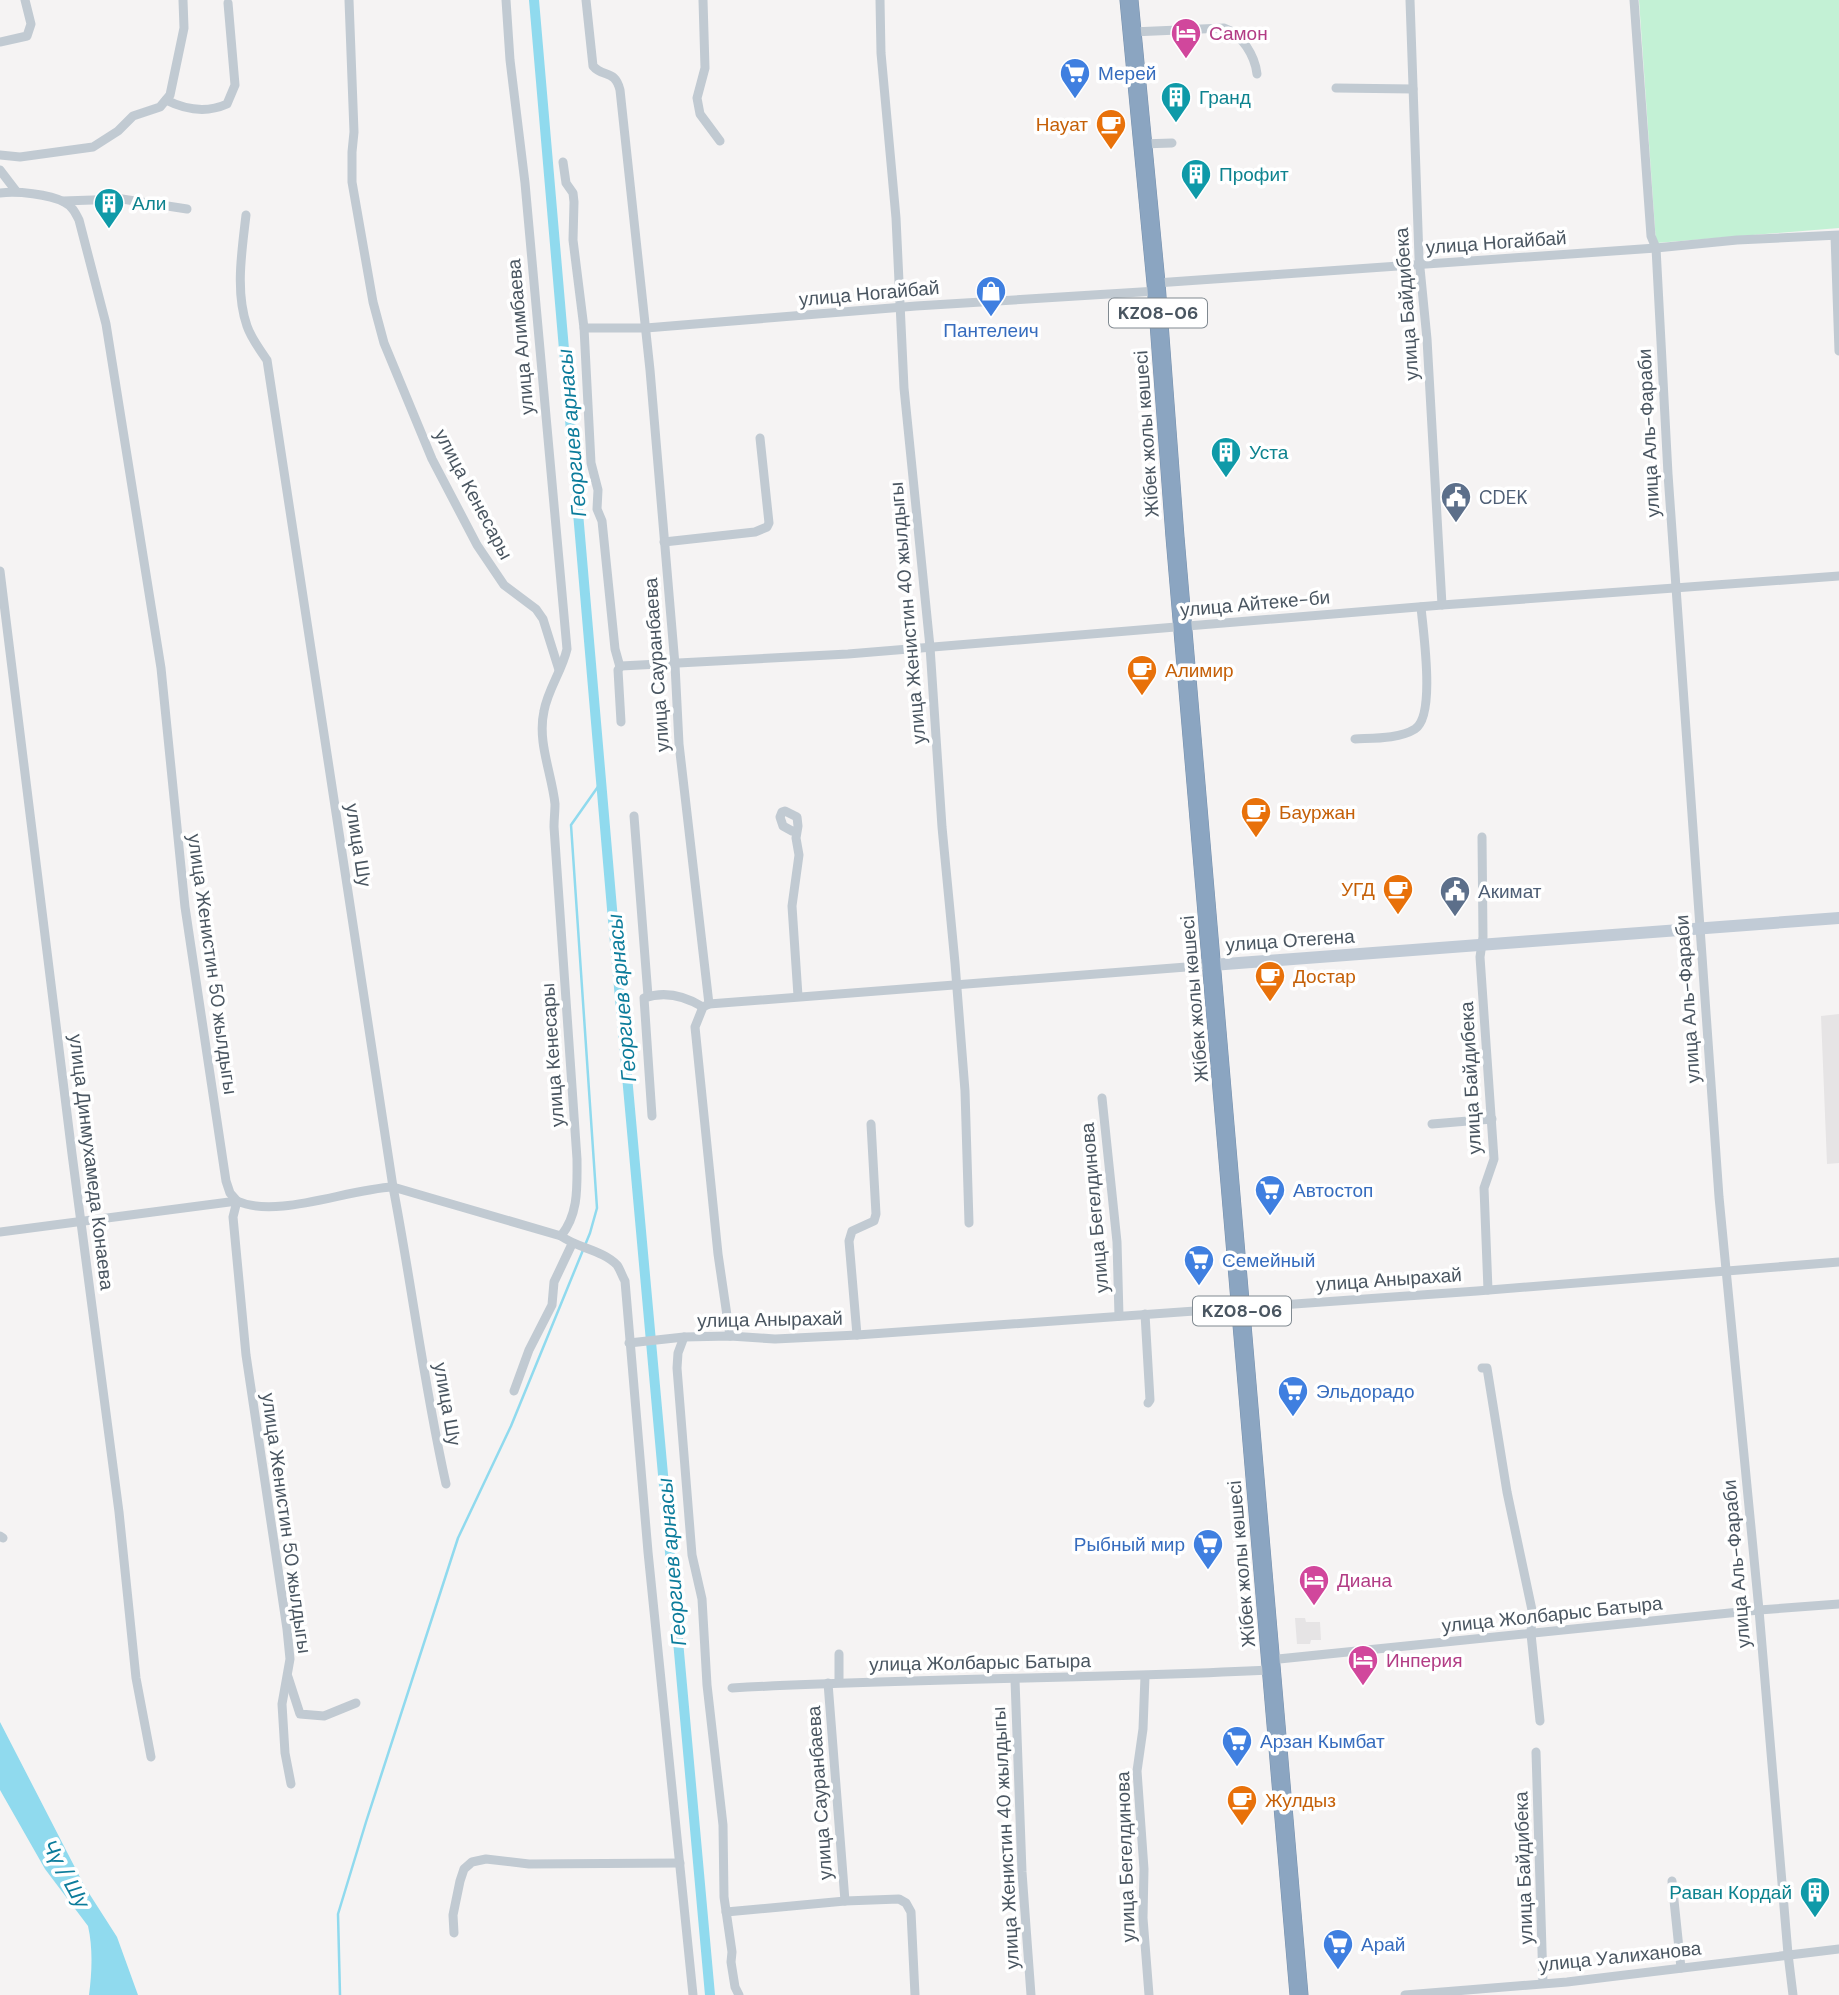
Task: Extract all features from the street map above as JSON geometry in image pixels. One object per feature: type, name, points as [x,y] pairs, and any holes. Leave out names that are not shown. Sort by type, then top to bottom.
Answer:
[{"type":"highway","name":"Жібек жолы көшесі","points":[[1129,0],[1156,287],[1182,627],[1299,1995]]},
{"type":"main road","name":"улица Отегена","points":[[1212,965],[1839,918]]},
{"type":"street","points":[[0,41],[27,36],[31,24],[24,0]]},
{"type":"street","points":[[0,155],[20,157],[93,147],[118,131],[133,116],[160,107],[170,95],[184,27],[183,0]]},
{"type":"street","name":"улица Кенесары","points":[[349,0],[354,132],[352,181],[373,302],[384,344],[432,459],[477,545],[504,584],[536,609],[543,619],[559,670],[543,712],[543,734],[555,806],[556,866],[578,1159],[575,1210],[570,1224],[561,1236]]},
{"type":"street","name":"улица Алимбаева","points":[[506,0],[567,649],[564,664],[559,670]]},
{"type":"street","name":"улица Сауранбаева","points":[[586,0],[593,66],[595,70],[612,75],[618,81],[620,90],[646,328],[675,665],[679,744],[706,1005],[695,1027],[718,1254],[730,1336]]},
{"type":"street","points":[[703,0],[705,68],[697,98],[700,114],[720,141]]},
{"type":"street","name":"улица Женистин 40 жылдыгы","points":[[880,0],[881,53],[895,218],[904,388],[930,647],[943,840],[965,1091],[970,1223]]},
{"type":"street","name":"улица Байдибека","points":[[1410,0],[1420,265],[1427,339],[1442,605]]},
{"type":"street","name":"улица Аль-Фараби","points":[[1634,0],[1651,236],[1656,248],[1676,589],[1725,1271],[1759,1610],[1793,1995]]},
{"type":"street","points":[[166,100],[193,109],[214,110],[227,104],[235,85],[229,3]]},
{"type":"street","points":[[1132,32],[1224,28],[1230,30],[1251,54],[1257,74]]},
{"type":"street","points":[[1336,88],[1413,89]]},
{"type":"street","points":[[1141,144],[1172,142]]},
{"type":"street","points":[[563,162],[566,183],[573,194],[574,202],[573,240],[584,328],[591,463],[598,490],[597,509],[602,521],[615,649],[620,667],[618,677],[621,722]]},
{"type":"street","points":[[0,170],[16,191]]},
{"type":"street","points":[[0,193],[16,191],[63,201],[122,199],[187,209]]},
{"type":"street","name":"улица Женистин 50 жылдыгы","points":[[63,201],[73,208],[79,219],[106,324],[161,668],[185,906],[226,1181],[230,1193],[237,1201],[233,1217],[246,1355],[287,1629],[288,1677],[282,1704],[285,1753],[291,1784]]},
{"type":"street","name":"улица Шу","points":[[246,215],[241,258],[242,296],[247,326],[267,360],[393,1187],[431,1417],[446,1484]]},
{"type":"street","points":[[1837,235],[1839,351]]},
{"type":"street","name":"улица Ногайбай","points":[[584,328],[646,328],[1737,240],[1837,235]]},
{"type":"street","points":[[664,542],[755,532],[767,527],[769,523],[760,438]]},
{"type":"street","name":"улица Динмухамеда Конаева","points":[[0,571],[119,1512],[136,1678],[151,1757]]},
{"type":"street","name":"улица Айтеке-би","points":[[620,667],[930,647],[1839,576]]},
{"type":"street","points":[[1356,739],[1398,735],[1416,729],[1421,723],[1426,706],[1422,607]]},
{"type":"street","points":[[634,816],[648,996]]},
{"type":"street","points":[[796,831],[799,855],[792,906],[798,996]]},
{"type":"street","name":"улица Байдибека","points":[[1482,837],[1481,946],[1494,1159],[1484,1188],[1488,1290]]},
{"type":"street","name":"улица Отегена","points":[[706,1005],[957,983],[1212,965]]},
{"type":"street","points":[[652,1116],[644,998],[685,997],[706,1005]]},
{"type":"street","name":"улица Бегелдинова","points":[[1102,1098],[1117,1242],[1119,1316]]},
{"type":"street","points":[[1432,1124],[1492,1119]]},
{"type":"street","name":"улица Анырахай","points":[[857,1335],[849,1241],[852,1231],[874,1221],[876,1214],[871,1124]]},
{"type":"street","points":[[0,1232],[237,1201],[253,1207],[267,1208],[371,1188],[393,1187],[561,1236],[617,1265],[625,1281],[693,1995]]},
{"type":"street","points":[[514,1391],[529,1350],[552,1305],[554,1282],[572,1244]]},
{"type":"street","name":"улица Анырахай","points":[[726,1912],[723,1825],[699,1579],[692,1555],[677,1367],[680,1338],[730,1336],[775,1339],[857,1335],[1839,1262]]},
{"type":"street","points":[[1144,1314],[1150,1399],[1148,1403]]},
{"type":"street","points":[[629,1343],[680,1338]]},
{"type":"street","points":[[1482,1368],[1487,1368],[1507,1492],[1532,1610],[1531,1634],[1539,1721]]},
{"type":"street","name":"улица Жолбарыс Батыра","points":[[732,1688],[1145,1676],[1270,1665],[1759,1610],[1839,1604]]},
{"type":"street","name":"улица Сауранбаева","points":[[839,1654],[834,1683],[845,1901]]},
{"type":"street","name":"улица Бегелдинова","points":[[1145,1676],[1143,1729],[1137,1771],[1149,1995]]},
{"type":"street","points":[[288,1677],[300,1714],[324,1716],[356,1703]]},
{"type":"street","name":"улица Женистин 40 жылдыгы","points":[[1015,1680],[1022,1872],[1031,1995]]},
{"type":"street","name":"улица Байдибека","points":[[1536,1752],[1543,1983]]},
{"type":"street","points":[[454,1933],[453,1915],[460,1881],[464,1869],[472,1862],[486,1859],[529,1864],[680,1863]]},
{"type":"street","points":[[1672,1881],[1681,1968]]},
{"type":"street","name":"улица Сауранбаева","points":[[726,1912],[894,1898],[908,1905],[912,1920],[915,1995]]},
{"type":"street","points":[[726,1912],[735,1987],[739,1995]]},
{"type":"street","name":"улица Уалиханова","points":[[1405,1995],[1567,1982],[1839,1948]]},
{"type":"street","points":[[1567,1982],[1569,1995]]},
{"type":"shaded area","points":[[1839,1014],[1839,1163],[1827,1164],[1821,1016]]},
{"type":"shaded area","points":[[1295,1618],[1305,1618],[1306,1622],[1320,1622],[1321,1640],[1311,1640],[1310,1644],[1297,1644]]},
{"type":"green space","points":[[1639,0],[1839,0],[1839,228],[1656,243]]},
{"type":"water","name":"Чү / Шу","points":[[0,1722],[85,1887],[117,1937],[138,1995],[89,1995],[92,1960],[88,1926],[45,1869],[0,1790]]},
{"type":"waterway","name":"Георгиев арнасы","points":[[534,0],[614,932],[710,1995]]},
{"type":"waterway","points":[[340,1995],[338,1914],[458,1538],[511,1426],[590,1233],[597,1208],[571,825],[602,781]]},
{"type":"place","name":"Самон","points":[[1186,60]]},
{"type":"place","name":"Мерей","points":[[1075,100]]},
{"type":"place","name":"Гранд","points":[[1176,124]]},
{"type":"place","name":"Науат","points":[[1111,151]]},
{"type":"place","name":"Профит","points":[[1196,201]]},
{"type":"place","name":"Али","points":[[109,230]]},
{"type":"place","name":"Пантелеич","points":[[991,318]]},
{"type":"place","name":"Уста","points":[[1226,479]]},
{"type":"place","name":"CDEK","points":[[1456,524]]},
{"type":"place","name":"Алимир","points":[[1142,697]]},
{"type":"place","name":"Бауржан","points":[[1256,839]]},
{"type":"place","name":"УГД","points":[[1398,916]]},
{"type":"place","name":"Акимат","points":[[1455,918]]},
{"type":"place","name":"Достар","points":[[1270,1003]]},
{"type":"place","name":"Автостоп","points":[[1270,1217]]},
{"type":"place","name":"Семейный","points":[[1199,1287]]},
{"type":"place","name":"Эльдорадо","points":[[1293,1418]]},
{"type":"place","name":"Рыбный мир","points":[[1208,1571]]},
{"type":"place","name":"Диана","points":[[1314,1607]]},
{"type":"place","name":"Инперия","points":[[1363,1687]]},
{"type":"place","name":"Арзан Кымбат","points":[[1237,1768]]},
{"type":"place","name":"Жулдыз","points":[[1242,1827]]},
{"type":"place","name":"Раван Кордай","points":[[1815,1919]]},
{"type":"place","name":"Арай","points":[[1338,1971]]}]
